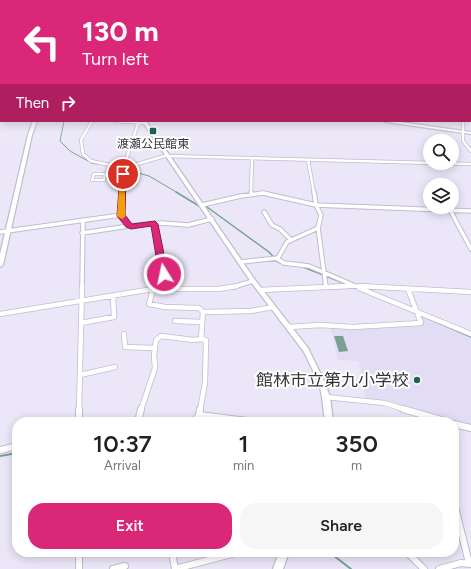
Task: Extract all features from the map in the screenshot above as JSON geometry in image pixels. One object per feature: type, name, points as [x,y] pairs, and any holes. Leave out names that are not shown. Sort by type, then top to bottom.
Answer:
[{"type":"street","points":[[0,265],[30,135],[35,122]]},
{"type":"street","points":[[91,122],[81,140],[82,151],[85,157],[93,162],[124,168],[168,155],[471,164]]},
{"type":"street","points":[[121,216],[124,168],[139,122],[145,122],[253,281],[301,341],[313,362],[326,397],[328,417]]},
{"type":"street","points":[[393,122],[471,133]]},
{"type":"street","points":[[463,122],[464,141],[471,151]]},
{"type":"street","points":[[251,194],[252,158]]},
{"type":"street","points":[[308,160],[316,205],[321,215],[318,228],[326,287]]},
{"type":"street","points":[[105,174],[123,174]]},
{"type":"street","points":[[202,205],[251,194],[270,194],[316,205],[423,209]]},
{"type":"street","points":[[459,210],[471,211]]},
{"type":"street","points":[[264,212],[272,225],[277,226],[285,232],[291,240]]},
{"type":"street","points":[[452,214],[471,249]]},
{"type":"street","points":[[0,232],[121,216],[129,226]]},
{"type":"street","points":[[82,233],[155,224],[188,225],[212,219]]},
{"type":"street","points":[[79,417],[83,220]]},
{"type":"street","points":[[155,224],[166,288]]},
{"type":"street","points":[[241,262],[276,258],[282,252],[287,242],[318,228]]},
{"type":"street","points":[[276,258],[284,263],[309,266],[324,274],[471,334]]},
{"type":"street","points":[[0,314],[153,289],[219,289],[231,288],[253,281]]},
{"type":"street","points":[[260,290],[356,286],[471,292]]},
{"type":"street","points":[[153,289],[149,304],[165,307],[199,308],[203,312],[251,311],[273,307]]},
{"type":"street","points":[[289,327],[320,325],[353,327],[421,323],[408,289]]},
{"type":"street","points":[[81,323],[114,317],[113,296]]},
{"type":"street","points":[[201,339],[203,312]]},
{"type":"street","points":[[175,321],[202,322]]},
{"type":"street","points":[[124,334],[125,347],[155,348]]},
{"type":"street","points":[[139,417],[155,368],[156,340],[161,336],[206,340],[205,383],[199,415],[214,417]]},
{"type":"street","points":[[80,375],[115,367]]},
{"type":"street","points":[[326,397],[384,403],[426,417]]},
{"type":"street","points":[[459,425],[471,428]]},
{"type":"street","points":[[0,450],[12,447]]},
{"type":"street","points":[[439,569],[461,563],[470,564],[459,522]]},
{"type":"street","points":[[78,557],[79,569]]},
{"type":"street","points":[[173,557],[175,568],[219,557]]},
{"type":"street","points":[[278,569],[282,557]]},
{"type":"street","points":[[412,557],[424,569]]},
{"type":"street","points":[[113,569],[125,566]]},
{"type":"shaded area","name":"館林市立第九小学校","points":[[419,315],[471,336],[471,425],[459,422],[459,417],[440,417],[386,401],[366,399],[359,361],[338,360],[331,329],[422,325]]},
{"type":"shaded area","points":[[334,336],[343,336],[348,351],[339,352]]},
{"type":"waterway","points":[[64,122],[60,141],[70,151],[88,161]]},
{"type":"waterway","points":[[91,163],[97,164]]},
{"type":"waterway","points":[[124,169],[149,176],[178,193]]},
{"type":"waterway","points":[[176,192],[199,206],[207,207],[269,252],[278,262],[284,264]]},
{"type":"waterway","points":[[303,267],[346,284]]},
{"type":"waterway","points":[[427,318],[471,337]]},
{"type":"waterway","points":[[0,456],[12,454]]},
{"type":"waterway","points":[[335,557],[351,569]]},
{"type":"slow traffic","points":[[121,191],[122,216]]},
{"type":"place","name":"渡瀬公民館東","points":[[153,131]]},
{"type":"place","name":"館林市立第九小学校","points":[[417,380]]},
{"type":"route","points":[[123,174],[121,183],[121,216],[129,226],[155,224],[164,274]]}]
